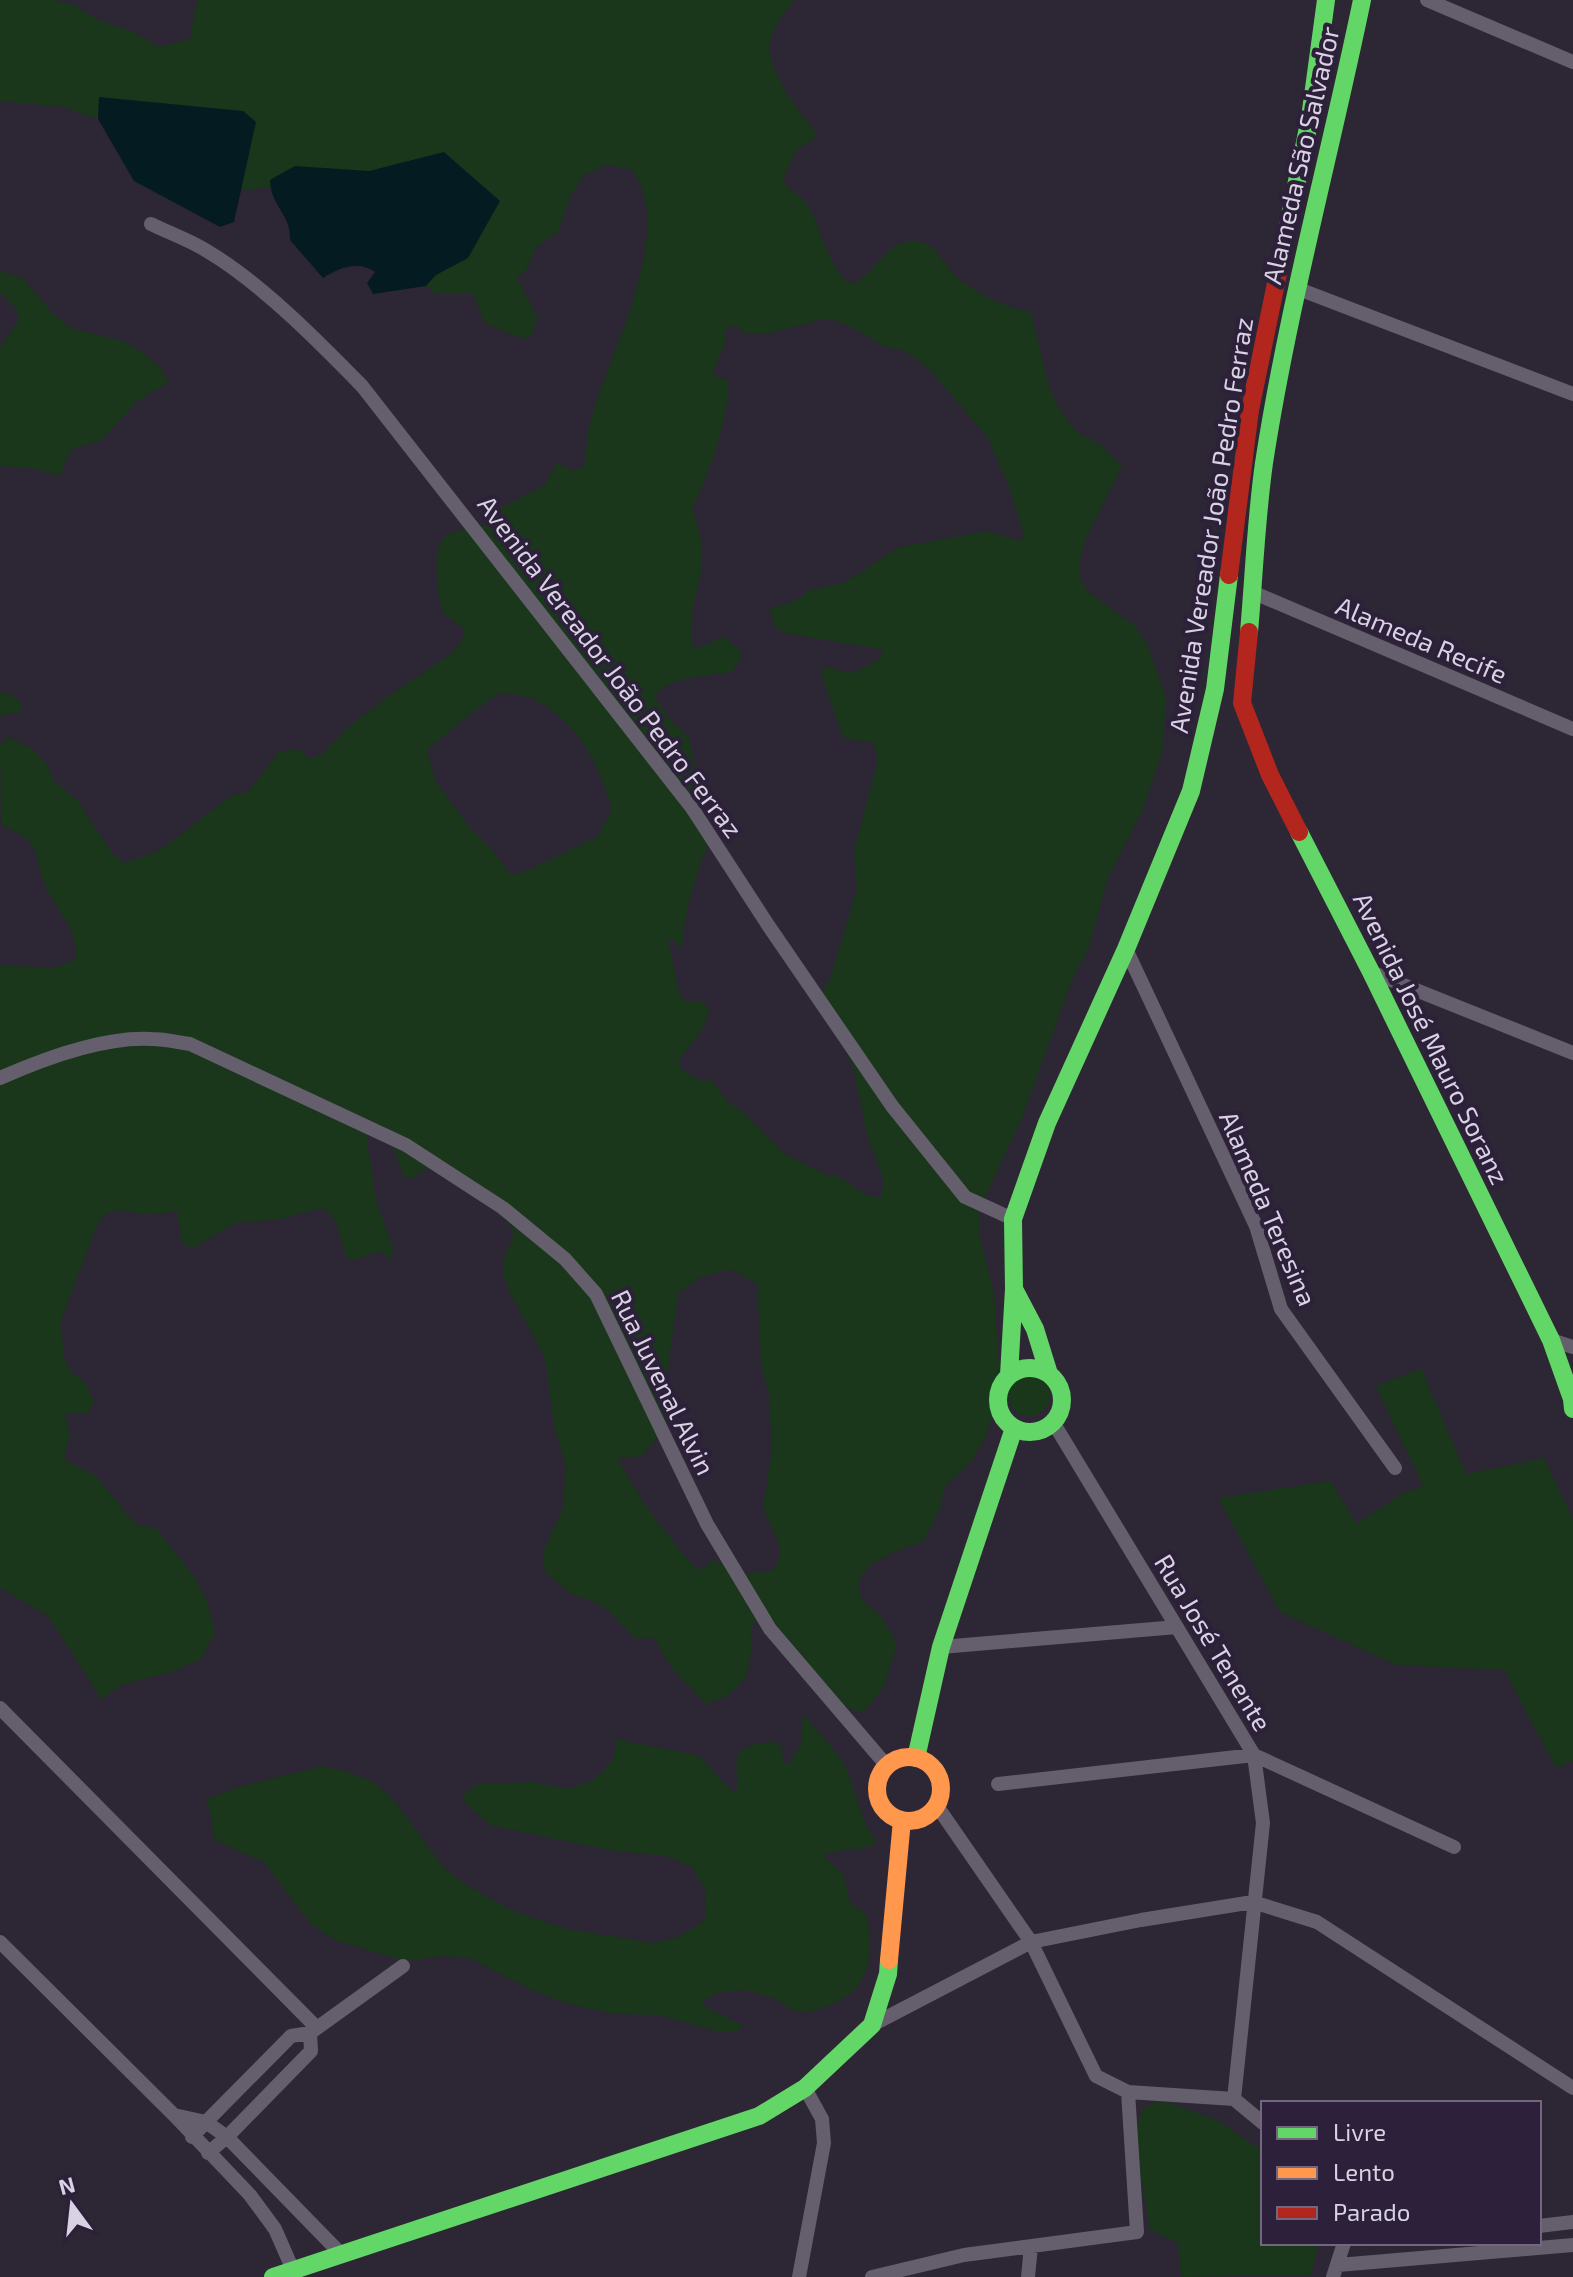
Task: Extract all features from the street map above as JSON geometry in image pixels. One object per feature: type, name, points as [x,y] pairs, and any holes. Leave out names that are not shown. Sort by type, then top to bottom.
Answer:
[{"type":"main road","name":"Avenida Vereador João Pedro Ferraz","points":[[1009,1375],[1014,1289],[1013,1219],[1047,1123],[1126,949],[1191,791],[1215,689],[1250,410],[1310,118],[1326,0]]},
{"type":"main road","name":"Alameda São Salvador","points":[[1242,703],[1264,465],[1296,288],[1338,116],[1362,0]]},
{"type":"main road","name":"Avenida José Mauro Soranz","points":[[1242,703],[1270,775],[1371,972],[1551,1340],[1573,1409]]},
{"type":"main road","name":"Avenida Vereador João Pedro Ferraz","points":[[1014,1289],[1035,1329],[1049,1374]]},
{"type":"main road","points":[[1029,1368],[1049,1374],[1057,1382],[1062,1402],[1053,1422],[1035,1432],[1014,1428],[1006,1422],[998,1403],[1002,1383],[1009,1375],[1029,1368]]},
{"type":"main road","points":[[916,1758],[941,1647],[1014,1428]]},
{"type":"main road","points":[[906,1757],[916,1758],[926,1762],[939,1777],[941,1797],[937,1806],[921,1819],[902,1820],[882,1807],[877,1786],[887,1766],[906,1757]]},
{"type":"main road","points":[[273,2277],[759,2116],[805,2088],[872,2025],[888,1974],[902,1820]]},
{"type":"street","points":[[1427,0],[1573,62]]},
{"type":"street","name":"Avenida Vereador João Pedro Ferraz","points":[[151,224],[207,250],[255,286],[362,386],[692,808],[892,1106],[965,1197],[1013,1219]]},
{"type":"street","points":[[1296,288],[1573,394]]},
{"type":"street","name":"Alameda Recife","points":[[1252,592],[1573,729]]},
{"type":"street","name":"Alameda Teresina","points":[[1126,949],[1256,1226],[1281,1309],[1395,1468]]},
{"type":"street","points":[[1371,972],[1573,1053]]},
{"type":"street","name":"Rua Juvenal Alvin","points":[[0,1078],[65,1054],[112,1043],[150,1039],[190,1044],[406,1145],[503,1208],[565,1259],[596,1294],[707,1524],[770,1629],[887,1766]]},
{"type":"street","points":[[1551,1340],[1573,1347]]},
{"type":"street","name":"Rua José Tenente","points":[[1053,1422],[1254,1755],[1263,1823],[1234,2099]]},
{"type":"street","points":[[941,1647],[1177,1627]]},
{"type":"street","points":[[0,1708],[314,2031]]},
{"type":"street","points":[[998,1784],[1254,1755],[1454,1847]]},
{"type":"street","points":[[937,1806],[1031,1942],[1096,2076],[1128,2092],[1234,2099],[1261,2121]]},
{"type":"street","points":[[872,2025],[1031,1942],[1253,1902],[1317,1922],[1573,2088]]},
{"type":"street","points":[[0,1942],[250,2195],[275,2229],[293,2270]]},
{"type":"street","points":[[192,2137],[291,2036],[314,2031],[403,1966]]},
{"type":"street","points":[[208,2153],[311,2051],[314,2031]]},
{"type":"street","points":[[799,2277],[824,2143],[822,2119],[805,2088]]},
{"type":"street","points":[[872,2277],[964,2255],[1137,2232],[1128,2092]]},
{"type":"street","points":[[174,2115],[206,2122],[227,2137],[341,2254]]},
{"type":"street","points":[[1541,2226],[1573,2222]]},
{"type":"street","points":[[1343,2245],[1336,2271],[1484,2248],[1573,2245]]},
{"type":"street","points":[[1028,2277],[1031,2246]]},
{"type":"green space","points":[[0,0],[52,0],[72,4],[98,20],[134,32],[159,47],[190,39],[197,0],[794,0],[773,31],[770,54],[786,92],[818,135],[795,152],[783,180],[809,207],[837,270],[852,284],[897,245],[923,242],[973,289],[1004,304],[1031,312],[1048,384],[1059,408],[1076,431],[1102,446],[1122,466],[1085,540],[1079,564],[1080,577],[1087,591],[1136,627],[1147,644],[1166,696],[1162,753],[1142,811],[1108,878],[1089,947],[1072,980],[1023,1115],[979,1211],[979,1233],[994,1294],[999,1362],[996,1403],[987,1433],[972,1461],[945,1486],[941,1506],[924,1541],[878,1560],[861,1577],[859,1587],[862,1599],[881,1617],[897,1644],[884,1686],[864,1712],[851,1709],[837,1700],[782,1643],[755,1622],[751,1627],[751,1654],[746,1676],[732,1692],[706,1704],[673,1670],[654,1638],[636,1639],[605,1607],[570,1593],[546,1573],[542,1555],[563,1508],[566,1465],[554,1426],[545,1358],[504,1276],[503,1260],[513,1238],[512,1228],[502,1215],[433,1170],[424,1169],[413,1179],[404,1177],[393,1147],[378,1130],[370,1130],[367,1138],[376,1201],[393,1247],[391,1260],[379,1251],[355,1260],[347,1259],[334,1218],[321,1208],[282,1219],[234,1223],[191,1250],[182,1241],[177,1211],[142,1214],[115,1211],[103,1217],[97,1225],[61,1320],[64,1357],[71,1372],[85,1382],[94,1402],[88,1413],[65,1414],[70,1436],[64,1456],[68,1462],[96,1476],[135,1524],[156,1528],[196,1579],[208,1604],[215,1633],[201,1659],[174,1671],[121,1685],[100,1700],[47,1615],[0,1588],[0,965],[55,968],[76,959],[76,947],[69,927],[46,888],[33,846],[23,836],[1,825],[0,745],[8,737],[33,749],[48,766],[53,780],[77,800],[112,853],[124,863],[160,850],[231,796],[248,792],[280,751],[298,749],[309,758],[320,756],[345,730],[387,697],[452,653],[461,642],[465,629],[445,614],[442,608],[437,578],[441,541],[454,532],[481,528],[494,511],[544,486],[557,463],[572,471],[584,467],[591,419],[636,289],[647,223],[643,194],[631,169],[607,165],[584,175],[571,194],[558,233],[537,246],[525,272],[516,276],[537,316],[533,334],[523,339],[485,323],[473,294],[436,294],[426,286],[419,267],[345,179],[236,191],[121,112],[90,117],[65,107],[0,101]],"holes":[[[828,318],[852,327],[883,346],[906,351],[930,370],[987,437],[1008,484],[1024,535],[1019,541],[988,531],[899,547],[844,583],[810,590],[795,601],[770,609],[774,626],[784,633],[884,650],[879,659],[853,673],[825,667],[820,671],[842,734],[847,739],[874,743],[878,760],[854,851],[857,888],[831,976],[816,1003],[841,1037],[853,1067],[867,1135],[883,1178],[882,1197],[867,1196],[838,1176],[827,1175],[785,1154],[745,1114],[726,1100],[713,1081],[696,1079],[679,1067],[679,1059],[705,1026],[709,1012],[703,1001],[686,1001],[680,996],[668,941],[673,940],[682,948],[693,888],[714,831],[702,809],[689,737],[669,719],[655,697],[669,684],[679,680],[732,672],[741,658],[740,651],[725,637],[694,649],[692,636],[692,614],[702,553],[692,509],[717,447],[729,381],[715,376],[713,372],[725,344],[726,328],[736,325],[745,333],[766,334]],[[500,693],[531,698],[561,718],[584,745],[607,794],[612,811],[597,837],[524,872],[511,875],[468,826],[435,780],[427,749]],[[731,1269],[757,1284],[761,1365],[769,1395],[772,1449],[763,1508],[779,1543],[779,1561],[772,1571],[747,1573],[713,1560],[702,1569],[695,1568],[653,1516],[618,1458],[642,1456],[668,1425],[663,1406],[678,1294],[701,1277]]]},
{"type":"green space","points":[[0,271],[23,278],[52,313],[71,328],[120,340],[139,350],[161,368],[168,383],[137,401],[103,439],[71,450],[60,476],[32,468],[0,466],[0,348],[18,321],[17,309],[0,292]]},
{"type":"green space","points":[[0,692],[13,695],[21,703],[21,711],[0,716]]},
{"type":"green space","points":[[1421,1368],[1466,1474],[1544,1458],[1573,1520],[1573,1761],[1556,1768],[1504,1670],[1396,1665],[1280,1612],[1218,1498],[1330,1481],[1357,1524],[1401,1494],[1423,1486],[1376,1386]]},
{"type":"green space","points":[[1029,1374],[1044,1380],[1050,1395],[1044,1410],[1029,1416],[1014,1410],[1008,1395],[1014,1380]]},
{"type":"green space","points":[[803,1713],[845,1764],[866,1826],[877,1842],[865,1848],[837,1851],[824,1856],[844,1876],[849,1901],[867,1915],[869,1958],[861,1981],[853,1991],[812,2011],[797,2011],[769,1997],[744,1991],[727,1991],[704,2000],[703,2006],[744,2026],[735,2032],[719,2032],[660,2015],[616,2014],[573,2005],[531,1990],[470,1958],[443,1956],[406,1961],[334,1940],[310,1923],[264,1862],[214,1840],[210,1810],[205,1800],[234,1788],[323,1766],[349,1772],[375,1783],[396,1803],[445,1869],[468,1886],[509,1909],[562,1928],[653,1943],[679,1937],[705,1920],[706,1892],[692,1867],[666,1856],[609,1850],[493,1826],[471,1809],[461,1796],[478,1784],[533,1782],[568,1789],[594,1780],[614,1759],[616,1739],[696,1755],[735,1792],[740,1751],[758,1743],[776,1742],[782,1747],[783,1763],[788,1764],[801,1746]]},
{"type":"green space","points":[[1161,2100],[1217,2120],[1261,2150],[1261,2245],[1318,2245],[1311,2275],[1181,2277],[1178,2243],[1150,2230],[1137,2137],[1141,2114],[1146,2107]]},
{"type":"shaded area","points":[[99,97],[243,111],[256,122],[234,222],[220,227],[134,181],[98,119]]},
{"type":"shaded area","points":[[444,152],[500,201],[468,258],[436,275],[426,286],[373,294],[367,283],[375,272],[362,266],[335,271],[323,278],[290,240],[287,223],[271,190],[270,180],[295,166],[369,171]]},
{"type":"traffic: fast","points":[[1289,220],[1310,118],[1326,0]]},
{"type":"traffic: fast","points":[[1249,632],[1261,484],[1274,405],[1362,0]]},
{"type":"traffic: fast","points":[[1009,1375],[1014,1289],[1013,1219],[1047,1123],[1126,949],[1191,791],[1215,689],[1229,575]]},
{"type":"traffic: fast","points":[[1299,832],[1551,1340],[1573,1409]]},
{"type":"traffic: fast","points":[[1014,1289],[1035,1329],[1049,1374]]},
{"type":"traffic: fast","points":[[1030,1368],[1053,1377],[1062,1400],[1053,1423],[1030,1432],[1007,1423],[998,1400],[1007,1377],[1030,1368]]},
{"type":"traffic: fast","points":[[916,1758],[941,1647],[1014,1428]]},
{"type":"traffic: fast","points":[[273,2277],[759,2116],[805,2088],[872,2025],[888,1974],[889,1960]]},
{"type":"traffic: slow","points":[[909,1757],[932,1766],[941,1789],[932,1812],[909,1821],[886,1812],[877,1789],[886,1766],[909,1757]]},
{"type":"traffic: slow","points":[[889,1960],[902,1820]]},
{"type":"traffic: jam","points":[[1229,575],[1250,410],[1289,220]]},
{"type":"traffic: jam","points":[[1249,632],[1242,703],[1270,775],[1299,832]]}]
